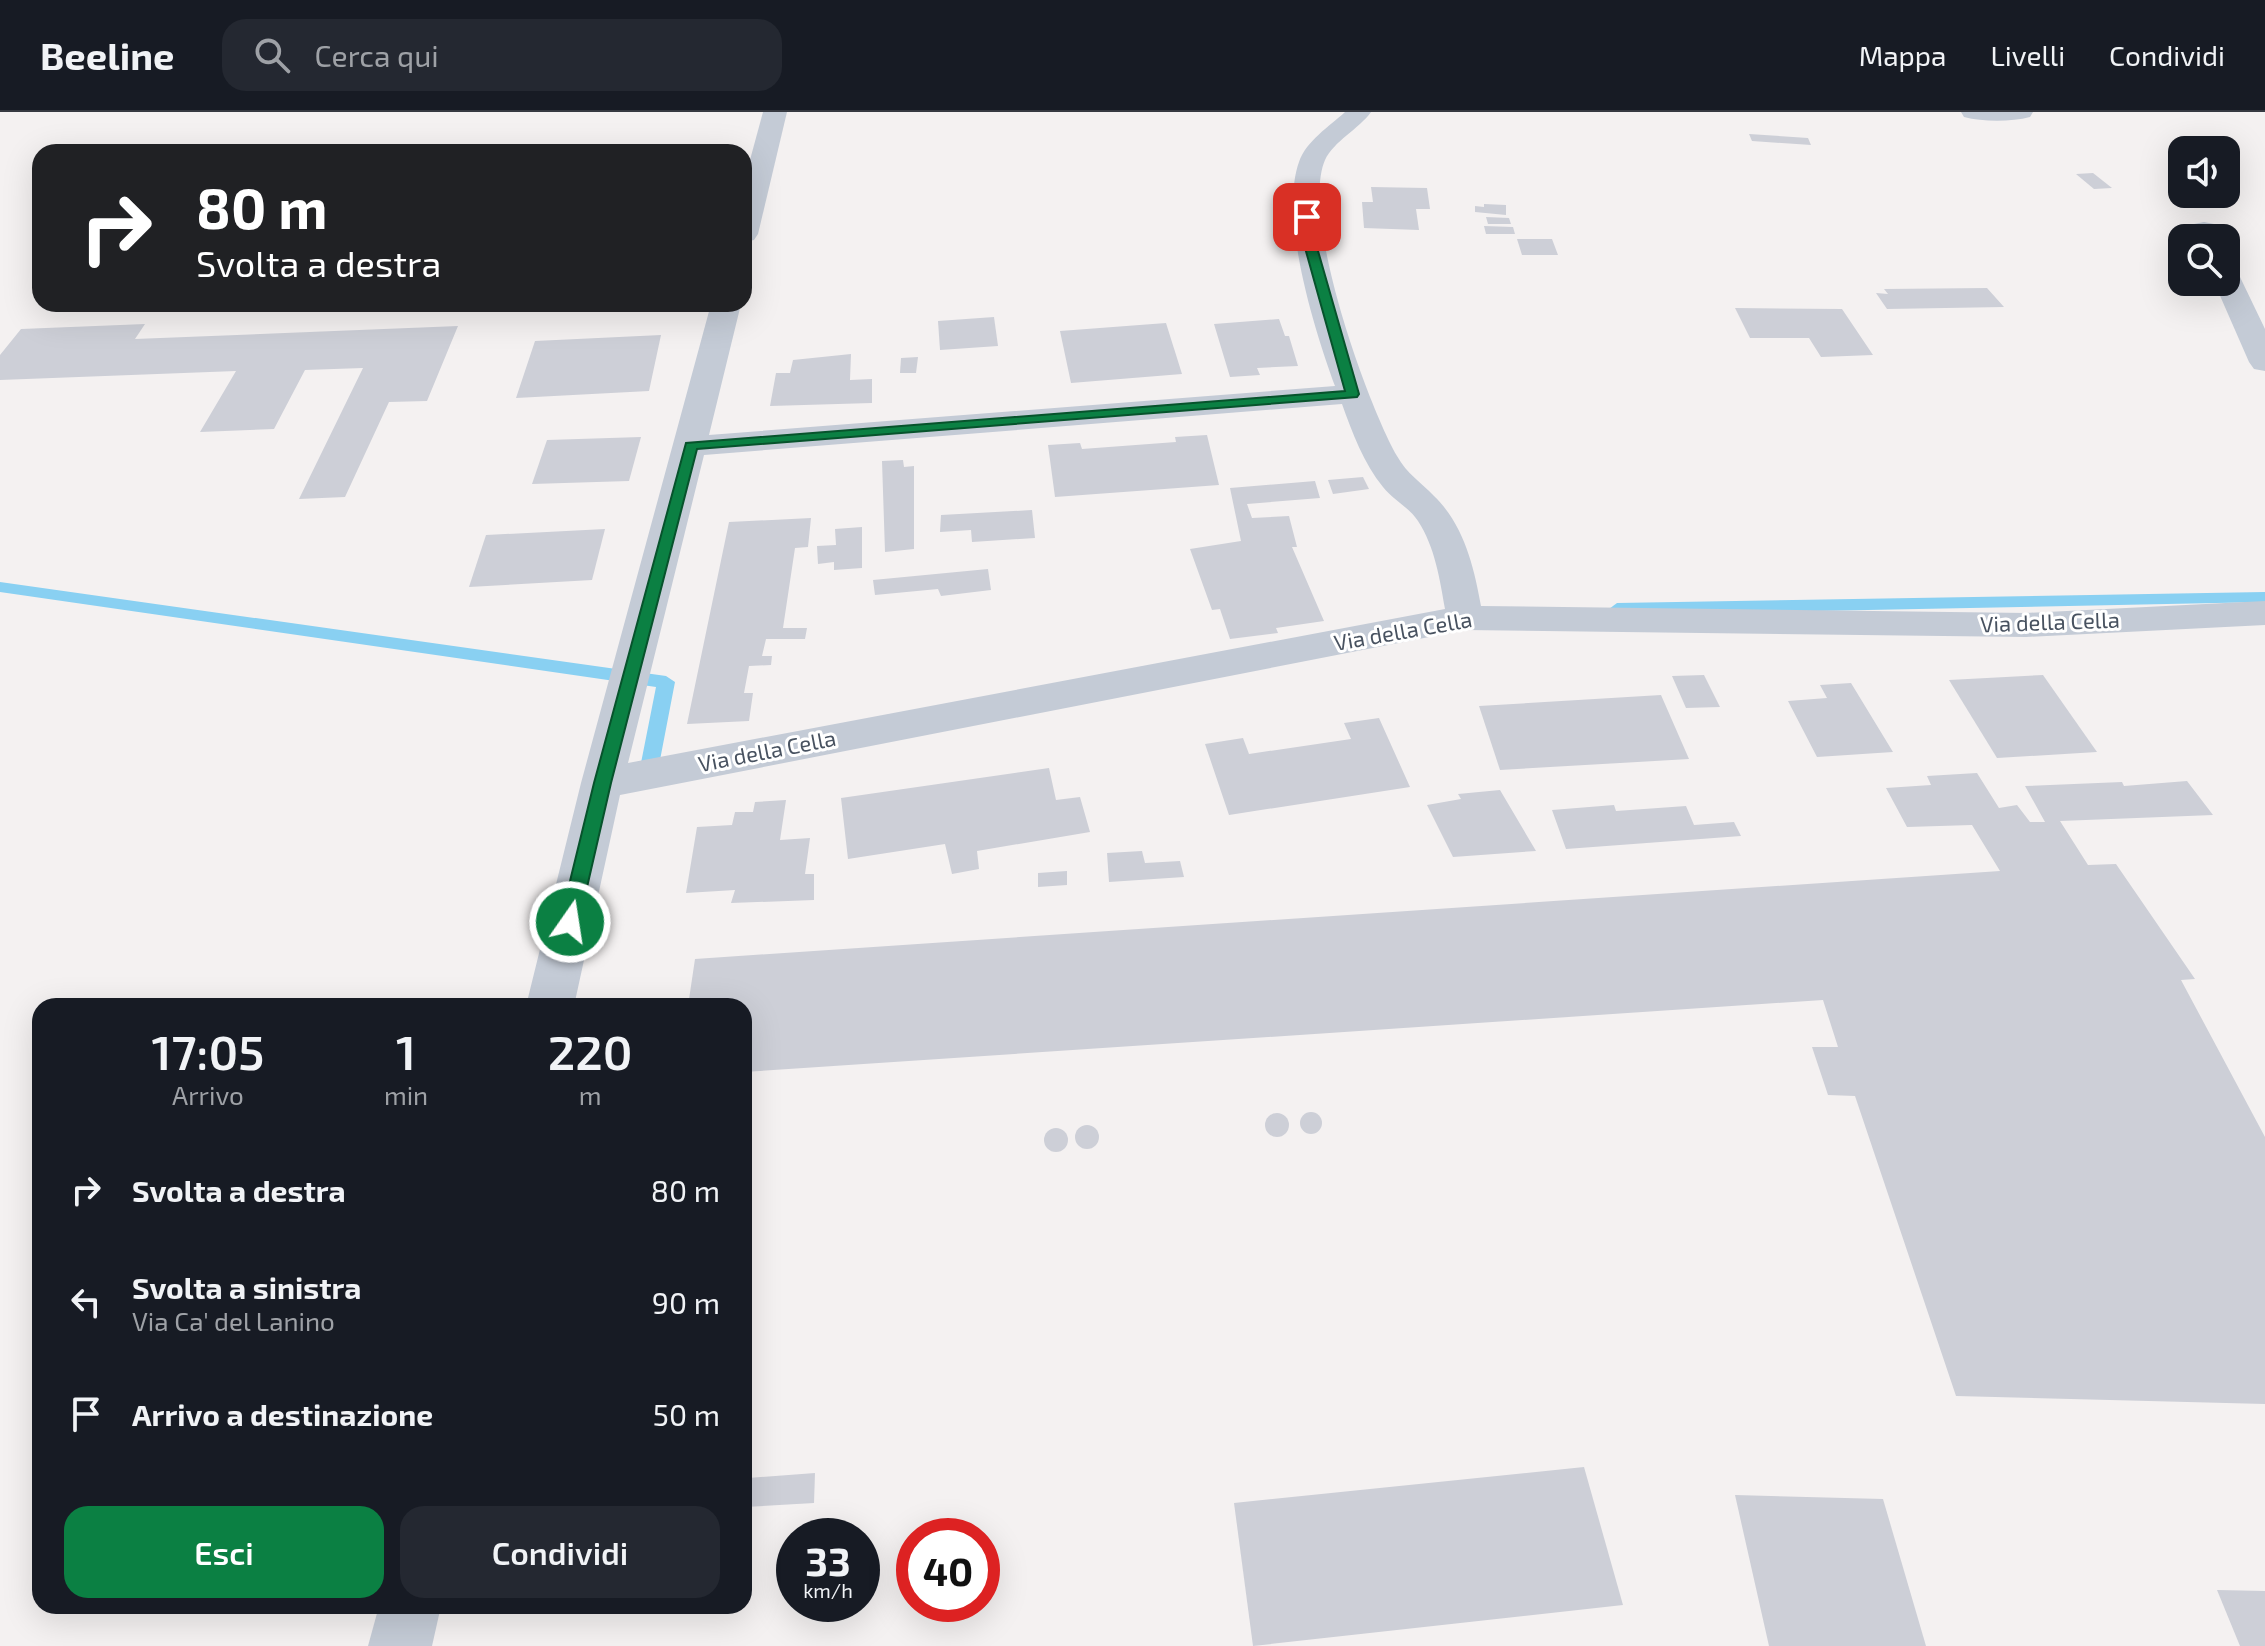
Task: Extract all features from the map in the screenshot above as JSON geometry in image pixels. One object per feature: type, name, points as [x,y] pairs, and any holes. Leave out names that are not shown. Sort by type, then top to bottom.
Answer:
[{"type":"street","points":[[752,203],[775,112]]},
{"type":"street","points":[[1359,112],[1312,160],[1306,198],[1308,237],[1352,394],[1396,480],[1425,506],[1444,539],[1456,568],[1465,618]]},
{"type":"street","points":[[1973,112],[2021,112]]},
{"type":"street","points":[[2235,296],[2265,362]]},
{"type":"street","points":[[552,998],[602,783],[724,312]]},
{"type":"street","points":[[691,446],[1352,394]]},
{"type":"street","name":"Via della Cella","points":[[602,783],[1465,618],[2026,625],[2265,613]]},
{"type":"street","points":[[400,1646],[408,1614]]},
{"type":"building","points":[[1749,134],[1808,138],[1811,145],[1752,141]]},
{"type":"building","points":[[2093,173],[2112,188],[2094,189],[2076,174]]},
{"type":"building","points":[[1371,187],[1427,188],[1430,209],[1416,209],[1419,230],[1364,228],[1362,202],[1373,202]]},
{"type":"building","points":[[1484,204],[1506,205],[1506,215],[1475,212],[1475,206],[1484,207]]},
{"type":"building","points":[[1486,217],[1509,218],[1511,224],[1488,224]]},
{"type":"building","points":[[1484,226],[1513,227],[1515,234],[1486,234]]},
{"type":"building","points":[[1517,239],[1552,239],[1558,255],[1522,255]]},
{"type":"building","points":[[1987,288],[2004,307],[1887,309],[1876,293],[1888,294],[1884,289]]},
{"type":"building","points":[[1735,308],[1842,309],[1873,355],[1821,357],[1809,338],[1750,338]]},
{"type":"building","points":[[994,317],[998,346],[940,350],[938,321]]},
{"type":"building","points":[[1279,319],[1285,336],[1289,336],[1298,366],[1257,368],[1260,375],[1230,377],[1214,324]]},
{"type":"building","points":[[1166,323],[1182,374],[1071,383],[1060,331]]},
{"type":"building","points":[[145,324],[135,339],[458,326],[427,401],[389,402],[345,497],[299,499],[363,368],[305,370],[274,429],[200,432],[236,371],[0,380],[0,355],[21,329]]},
{"type":"building","points":[[661,335],[649,391],[516,398],[535,341]]},
{"type":"building","points":[[851,354],[850,380],[872,379],[872,403],[770,406],[776,373],[790,373],[793,360]]},
{"type":"building","points":[[918,357],[916,373],[900,373],[901,358]]},
{"type":"building","points":[[1207,435],[1219,485],[1055,497],[1048,445],[1080,443],[1082,449],[1176,442],[1175,437]]},
{"type":"building","points":[[641,437],[629,481],[532,484],[547,440]]},
{"type":"building","points":[[903,460],[904,467],[914,466],[914,549],[885,552],[882,461]]},
{"type":"building","points":[[1363,477],[1369,489],[1333,494],[1328,480]]},
{"type":"building","points":[[1315,481],[1320,498],[1247,504],[1252,518],[1289,516],[1297,547],[1292,547],[1324,621],[1276,628],[1278,633],[1230,639],[1220,609],[1212,610],[1190,549],[1241,541],[1230,488]]},
{"type":"building","points":[[1032,510],[1035,538],[972,542],[971,530],[940,532],[941,515]]},
{"type":"building","points":[[811,518],[808,547],[795,548],[783,628],[807,628],[805,639],[766,639],[762,656],[772,656],[771,665],[749,666],[744,693],[753,693],[749,721],[687,724],[729,522]]},
{"type":"building","points":[[862,527],[862,568],[834,570],[834,562],[818,564],[817,546],[836,545],[835,529]]},
{"type":"building","points":[[605,529],[592,580],[469,587],[486,535]]},
{"type":"building","points":[[988,569],[991,590],[941,596],[938,589],[875,595],[873,580]]},
{"type":"building","points":[[1704,675],[1720,707],[1686,708],[1672,676]]},
{"type":"building","points":[[2043,675],[2097,752],[1997,758],[1949,680]]},
{"type":"building","points":[[1851,683],[1893,752],[1817,757],[1788,701],[1827,698],[1820,685]]},
{"type":"building","points":[[1661,695],[1689,759],[1500,770],[1479,706]]},
{"type":"building","points":[[1379,718],[1410,787],[1229,815],[1205,744],[1243,738],[1249,754],[1351,739],[1344,723]]},
{"type":"building","points":[[1049,768],[1056,800],[1080,797],[1090,832],[977,851],[979,869],[952,874],[945,844],[848,859],[841,798]]},
{"type":"building","points":[[1977,773],[1999,808],[2017,805],[2030,822],[2045,822],[2025,786],[2122,782],[2124,786],[2187,781],[2213,815],[2060,821],[2088,865],[2116,864],[2195,979],[2181,980],[2265,1137],[2265,1404],[1956,1396],[1855,1096],[1828,1095],[1812,1047],[1838,1047],[1823,1000],[752,1071],[752,998],[689,998],[695,959],[2000,871],[1972,825],[1907,827],[1886,788],[1931,785],[1927,776]]},
{"type":"building","points":[[1500,790],[1536,851],[1453,857],[1427,805],[1461,799],[1458,794]]},
{"type":"building","points":[[786,800],[780,840],[810,838],[805,874],[814,874],[814,900],[731,903],[735,890],[686,893],[697,827],[732,825],[735,812],[753,812],[755,802]]},
{"type":"building","points":[[1614,805],[1616,811],[1686,806],[1694,825],[1734,822],[1741,836],[1566,849],[1552,810]]},
{"type":"building","points":[[1142,851],[1145,863],[1180,861],[1184,877],[1109,882],[1107,853]]},
{"type":"building","points":[[1067,871],[1067,885],[1038,887],[1038,873]]},
{"type":"building","points":[[1311,1112],[1322,1123],[1311,1134],[1300,1123]]},
{"type":"building","points":[[1277,1113],[1285,1117],[1289,1125],[1285,1133],[1277,1137],[1269,1133],[1265,1125],[1269,1117]]},
{"type":"building","points":[[1087,1125],[1096,1128],[1099,1137],[1096,1146],[1087,1149],[1078,1146],[1075,1137],[1078,1128]]},
{"type":"building","points":[[1056,1128],[1065,1131],[1068,1140],[1065,1149],[1056,1152],[1047,1149],[1044,1140],[1047,1131]]},
{"type":"building","points":[[1584,1467],[1623,1605],[1253,1646],[1234,1503]]},
{"type":"building","points":[[815,1473],[814,1503],[752,1507],[752,1478]]},
{"type":"building","points":[[1735,1495],[1883,1499],[1926,1646],[1769,1646]]},
{"type":"building","points":[[2217,1590],[2265,1591],[2265,1646],[2240,1646]]},
{"type":"waterway","points":[[0,587],[666,682],[649,768],[664,766]]},
{"type":"waterway","points":[[1617,609],[2265,597]]},
{"type":"route","points":[[570,922],[602,783],[691,446],[1352,394],[1308,237],[1307,217]]}]
